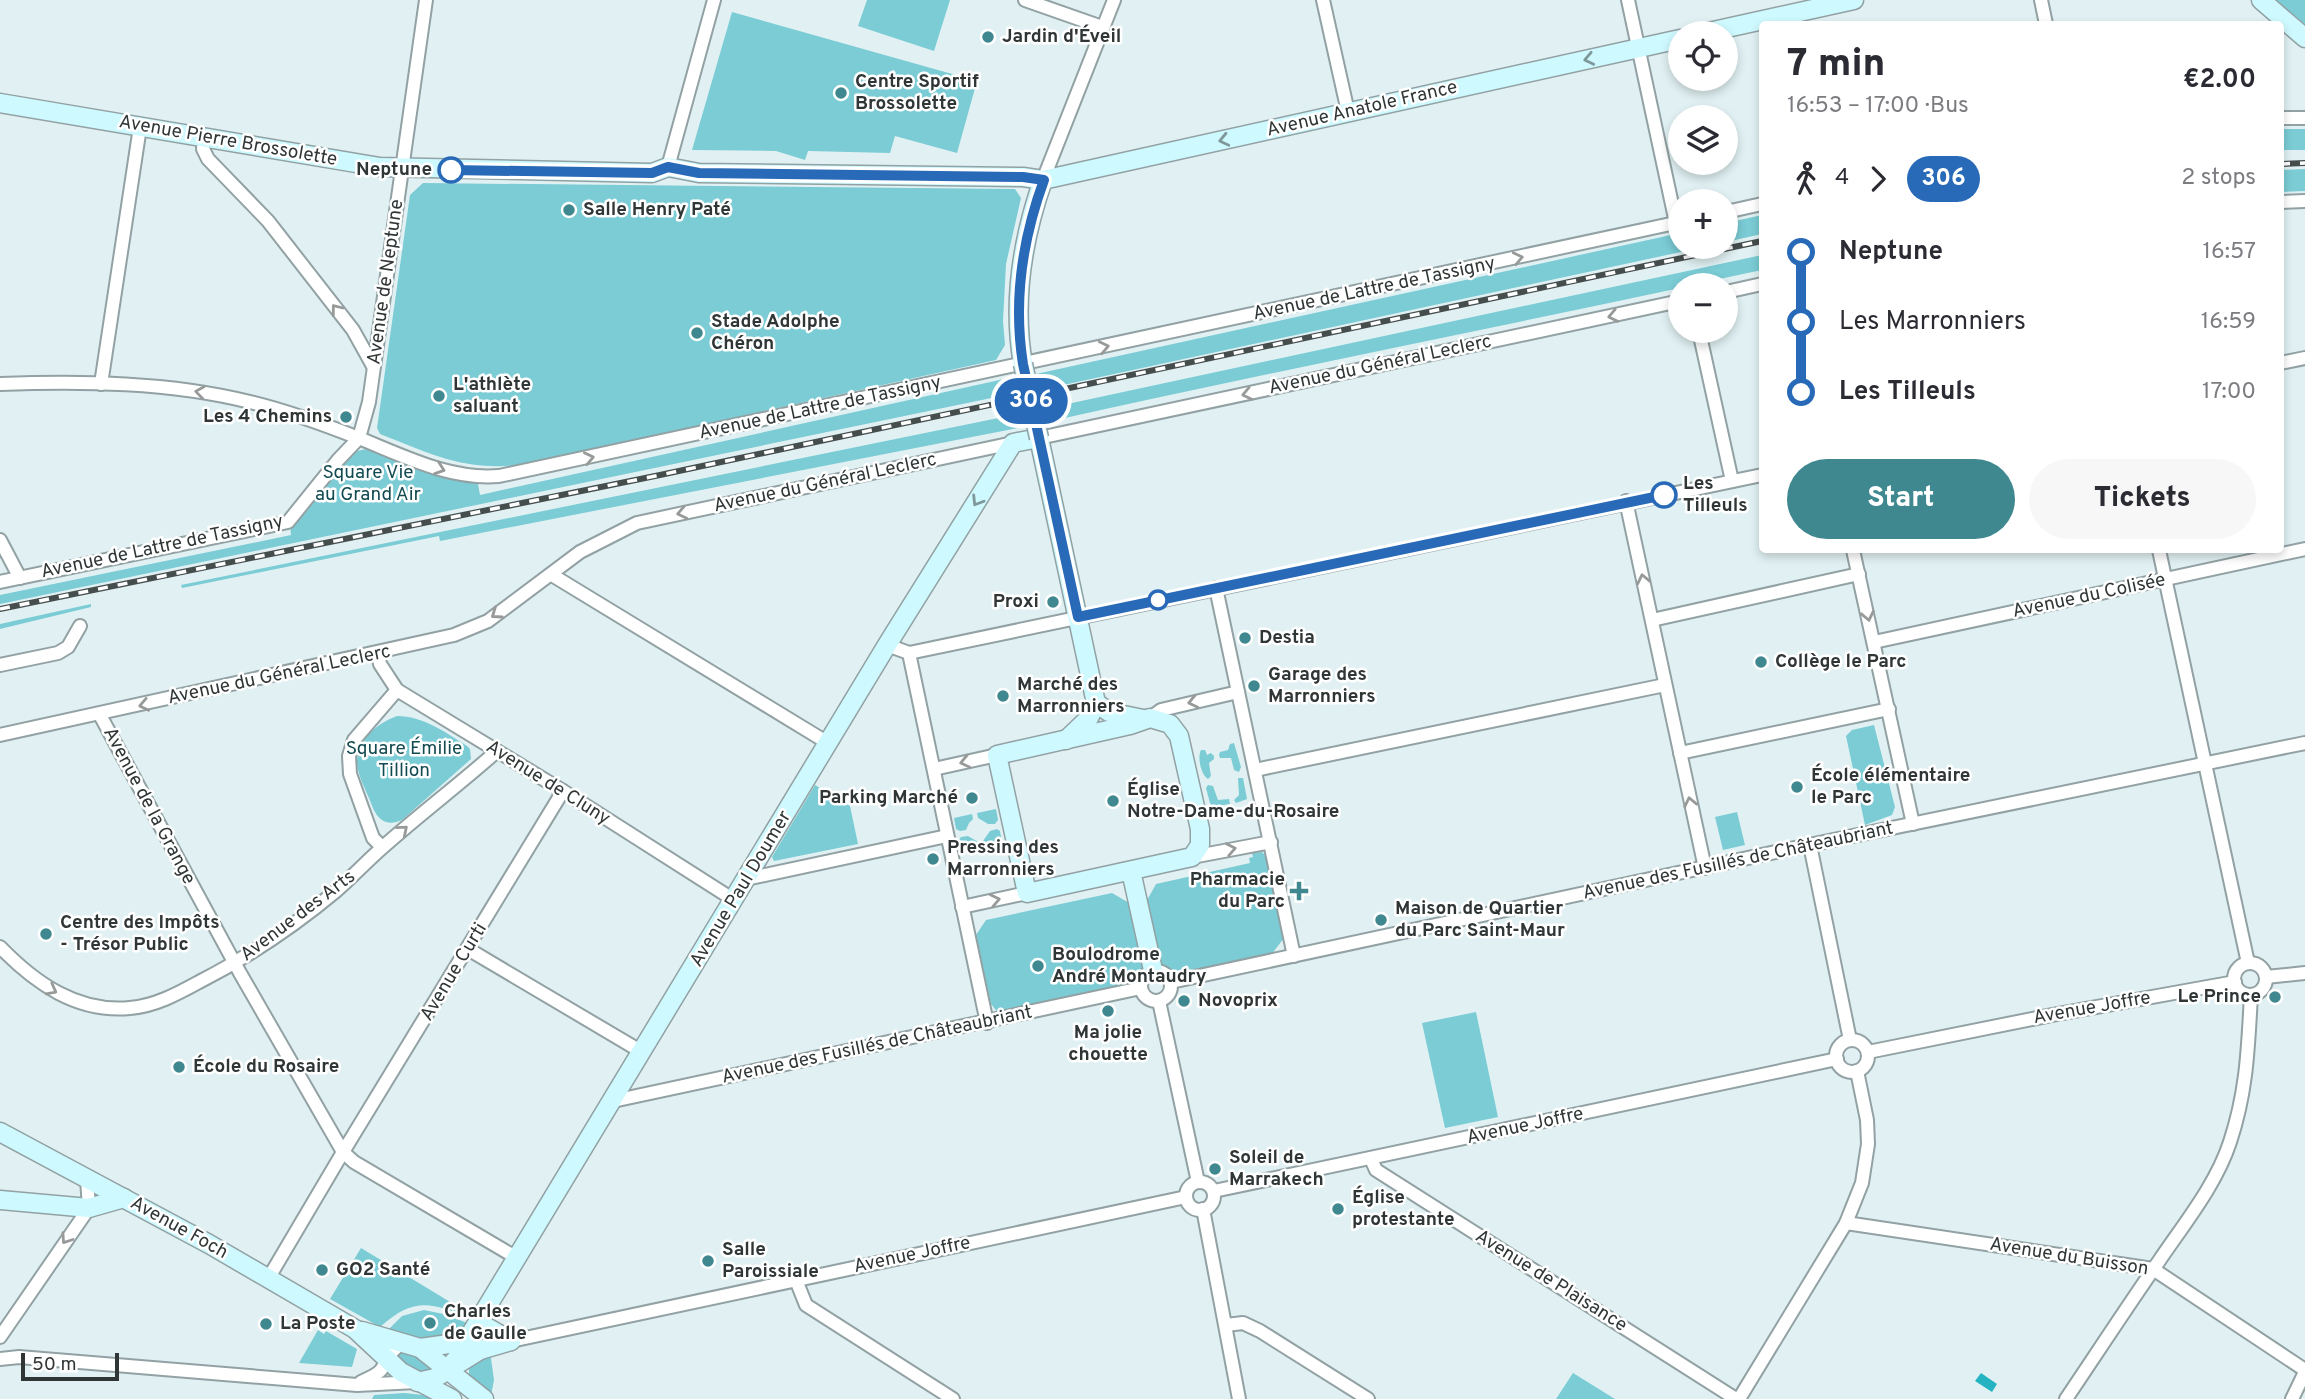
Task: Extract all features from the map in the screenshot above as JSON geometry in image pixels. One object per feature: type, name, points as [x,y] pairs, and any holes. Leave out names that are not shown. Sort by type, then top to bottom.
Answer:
[{"type":"street","name":"Avenue de Neptune","points":[[359,438],[369,402],[426,0]]},
{"type":"street","points":[[668,167],[714,0]]},
{"type":"street","points":[[1025,0],[1102,27]]},
{"type":"street","points":[[1066,740],[1089,718],[1096,703],[1023,364],[1019,321],[1021,258],[1044,180],[1114,0]]},
{"type":"street","points":[[1323,0],[1348,112]]},
{"type":"street","points":[[1628,0],[1670,189]]},
{"type":"street","points":[[1738,26],[1854,0]]},
{"type":"street","points":[[2041,0],[2045,21]]},
{"type":"street","points":[[2261,0],[2305,38]]},
{"type":"street","name":"Avenue Anatole France","points":[[1044,180],[1668,42]]},
{"type":"street","name":"Avenue Pierre Brossolette","points":[[0,103],[401,169],[652,173],[668,167],[699,173],[1023,177],[1044,180]]},
{"type":"street","points":[[2284,118],[2305,118]]},
{"type":"street","points":[[101,384],[140,127]]},
{"type":"street","points":[[204,138],[208,159],[268,221],[353,330],[373,366]]},
{"type":"street","points":[[2284,202],[2305,201]]},
{"type":"street","points":[[1738,209],[1759,205]]},
{"type":"street","name":"Avenue de Lattre de Tassigny","points":[[0,582],[288,522],[359,438],[461,476],[499,476],[1668,225]]},
{"type":"street","points":[[1738,289],[1759,285]]},
{"type":"street","name":"Avenue du Général Leclerc","points":[[0,735],[378,654],[454,635],[488,621],[580,552],[637,523],[1668,304]]},
{"type":"street","points":[[1702,343],[1732,481]]},
{"type":"street","points":[[2284,362],[2305,358]]},
{"type":"street","points":[[0,384],[101,384],[179,390],[240,400],[359,438]]},
{"type":"street","name":"Avenue Paul Doumer","points":[[447,1369],[464,1351],[474,1329],[887,645],[1013,443]]},
{"type":"street","points":[[887,645],[909,653],[1626,501],[1759,476]]},
{"type":"street","points":[[1626,501],[1705,868]]},
{"type":"street","points":[[0,540],[20,578]]},
{"type":"street","name":"Avenue du Colisée","points":[[1874,642],[2305,549]]},
{"type":"street","points":[[1854,553],[1913,824]]},
{"type":"street","points":[[2160,553],[2248,962]]},
{"type":"street","points":[[552,575],[828,743]]},
{"type":"street","points":[[1652,620],[1859,575]]},
{"type":"street","points":[[1216,588],[1294,956]]},
{"type":"street","points":[[0,665],[58,653],[68,647],[80,626]]},
{"type":"street","points":[[909,653],[987,1023]]},
{"type":"street","name":"Avenue de Cluny","points":[[378,654],[380,664],[397,690],[563,791],[733,900]]},
{"type":"street","points":[[1255,770],[1665,685]]},
{"type":"street","points":[[383,847],[373,838],[368,825],[350,774],[349,756],[354,740],[397,690]]},
{"type":"street","points":[[934,769],[1130,725],[1161,709],[1238,692]]},
{"type":"street","points":[[1096,703],[1109,712],[1170,724],[1179,736],[1200,829],[1200,845],[1192,857]]},
{"type":"street","points":[[1680,753],[1889,709]]},
{"type":"street","name":"Avenue de la Grange","points":[[100,715],[235,964],[343,1152]]},
{"type":"street","name":"Avenue des Fusillés de Châteaubriant","points":[[1171,982],[1810,845],[2305,743]]},
{"type":"street","name":"Avenue des Arts","points":[[0,947],[40,984],[70,1000],[100,1007],[128,1008],[150,1005],[173,996],[235,964],[293,925],[497,751]]},
{"type":"street","points":[[997,755],[1027,893]]},
{"type":"street","name":"Avenue Curti","points":[[268,1279],[563,791]]},
{"type":"street","points":[[746,879],[947,836]]},
{"type":"street","points":[[962,907],[1271,842]]},
{"type":"street","points":[[1810,845],[1850,1040]]},
{"type":"street","points":[[1131,871],[1153,970]]},
{"type":"street","points":[[468,949],[642,1052]]},
{"type":"street","points":[[2248,962],[2261,966],[2266,977],[2263,989],[2251,995],[2241,991],[2235,982],[2239,967],[2248,962]]},
{"type":"street","points":[[1153,970],[1166,974],[1171,982],[1171,992],[1159,1001],[1149,999],[1141,988],[1142,979],[1153,970]]},
{"type":"street","points":[[2266,977],[2305,973]]},
{"type":"street","name":"Avenue Joffre","points":[[1868,1052],[2235,982]]},
{"type":"street","name":"Avenue des Fusillés de Châteaubriant","points":[[613,1101],[1141,988]]},
{"type":"street","points":[[2066,1399],[2209,1186],[2229,1146],[2241,1103],[2248,1058],[2251,995]]},
{"type":"street","points":[[1159,1001],[1198,1182]]},
{"type":"street","points":[[1845,1041],[1863,1043],[1868,1052],[1865,1066],[1857,1071],[1843,1068],[1837,1059],[1838,1049],[1845,1041]]},
{"type":"street","name":"Avenue Joffre","points":[[1213,1191],[1837,1059]]},
{"type":"street","points":[[1738,1399],[1846,1223],[1861,1183],[1868,1144],[1867,1120],[1857,1071]]},
{"type":"street","name":"Avenue Foch","points":[[0,1132],[124,1198],[355,1329],[411,1346],[447,1369],[484,1399]]},
{"type":"street","points":[[343,1152],[517,1258]]},
{"type":"street","name":"Avenue de Plaisance","points":[[1371,1159],[1376,1170],[1738,1399]]},
{"type":"street","points":[[0,1337],[89,1208],[87,1179]]},
{"type":"street","points":[[1198,1182],[1207,1184],[1213,1191],[1211,1205],[1203,1209],[1190,1206],[1186,1197],[1189,1187],[1198,1182]]},
{"type":"street","name":"Avenue Joffre","points":[[512,1341],[1186,1197]]},
{"type":"street","points":[[0,1200],[89,1208],[124,1198]]},
{"type":"street","points":[[1203,1209],[1239,1399]]},
{"type":"street","name":"Avenue du Buisson","points":[[1846,1223],[2153,1269],[2305,1371]]},
{"type":"street","points":[[796,1280],[806,1305],[953,1399]]},
{"type":"street","points":[[1226,1325],[1243,1323],[1260,1331],[1368,1399]]},
{"type":"street","name":"Avenue Foch","points":[[355,1329],[401,1372],[452,1399]]},
{"type":"street","points":[[342,1399],[352,1385],[374,1376],[392,1350],[456,1343],[474,1329],[512,1341]]},
{"type":"street","points":[[0,1359],[19,1357],[352,1385],[417,1382],[435,1378],[480,1350],[512,1341]]},
{"type":"street","points":[[2292,1399],[2305,1371]]},
{"type":"green space","points":[[867,0],[950,0],[934,51],[858,26]]},
{"type":"green space","points":[[2276,0],[2305,0],[2305,25]]},
{"type":"green space","name":"Centre Sportif Brossolette","points":[[732,12],[977,81],[957,153],[895,136],[890,153],[808,151],[805,160],[776,151],[692,150]]},
{"type":"green space","points":[[2284,129],[2305,129],[2305,150],[2284,150]]},
{"type":"green space","points":[[2305,169],[2305,191],[2284,192],[2284,170]]},
{"type":"green space","name":"Stade Adolphe Chéron","points":[[423,183],[1015,189],[1021,198],[1006,264],[1003,321],[1005,345],[996,360],[520,465],[481,466],[448,459],[380,434],[377,428],[410,195]]},
{"type":"green space","points":[[1759,216],[1759,235],[1738,239],[1738,220]]},
{"type":"green space","points":[[1668,236],[1668,255],[1040,390],[1036,374]]},
{"type":"green space","points":[[1759,256],[1759,271],[1738,275],[1678,273]]},
{"type":"green space","points":[[1668,275],[1668,291],[1047,422],[1044,409]]},
{"type":"green space","name":"Square Vie au Grand Air","points":[[1013,377],[1017,380],[1020,392],[0,604],[0,595],[291,535],[290,525],[310,507],[334,470],[355,452],[369,449],[441,476],[478,484],[480,495]]},
{"type":"green space","points":[[1023,413],[1023,427],[440,541],[439,536],[182,588],[181,585]]},
{"type":"green space","points":[[91,604],[91,607],[0,629],[0,624]]},
{"type":"green space","name":"Square Émilie Tillion","points":[[397,716],[416,719],[442,730],[470,749],[471,759],[402,820],[389,823],[379,818],[374,809],[357,764],[360,748],[369,734],[382,723]]},
{"type":"green space","points":[[1874,725],[1895,807],[1892,815],[1865,825],[1846,736],[1852,730]]},
{"type":"green space","points":[[1234,743],[1241,767],[1239,772],[1234,770],[1231,758],[1220,758],[1219,755]]},
{"type":"green space","points":[[1201,750],[1214,756],[1209,763],[1211,776],[1208,779],[1200,766]]},
{"type":"green space","points":[[1238,778],[1243,778],[1247,799],[1236,803],[1234,800],[1239,795]]},
{"type":"green space","points":[[815,785],[850,806],[858,844],[774,861],[772,857]]},
{"type":"green space","points":[[1208,785],[1213,786],[1218,800],[1229,799],[1230,804],[1211,807],[1206,788]]},
{"type":"green space","points":[[996,809],[998,820],[995,824],[988,824],[978,818],[977,813]]},
{"type":"green space","points":[[1737,812],[1745,845],[1723,850],[1715,817]]},
{"type":"green space","points":[[972,814],[973,819],[966,830],[956,829],[954,818]]},
{"type":"green space","points":[[990,831],[1000,831],[1002,843],[984,847],[983,841]]},
{"type":"green space","points":[[968,836],[978,842],[979,848],[962,852],[959,840]]},
{"type":"green space","points":[[1262,852],[1268,858],[1284,938],[1271,955],[1182,974],[1160,964],[1146,902],[1156,884],[1250,863],[1252,853]]},
{"type":"green space","points":[[1112,893],[1131,904],[1144,965],[1133,983],[999,1014],[991,1004],[976,935],[986,920]]},
{"type":"green space","points":[[1476,1012],[1498,1117],[1445,1128],[1422,1023]]},
{"type":"green space","points":[[361,1248],[470,1314],[468,1318],[443,1308],[422,1305],[402,1311],[380,1327],[330,1299]]},
{"type":"green space","points":[[424,1310],[448,1315],[469,1324],[460,1336],[430,1342],[385,1333],[402,1316]]},
{"type":"green space","points":[[318,1330],[324,1334],[326,1331],[357,1349],[352,1367],[299,1363]]},
{"type":"green space","points":[[407,1349],[430,1366],[429,1372],[418,1375],[398,1360],[399,1352]]},
{"type":"green space","points":[[490,1351],[494,1380],[491,1396],[469,1376],[469,1363]]},
{"type":"green space","points":[[1573,1373],[1615,1399],[1556,1399]]},
{"type":"green space","points":[[404,1393],[434,1399],[372,1399],[374,1395]]},
{"type":"shaded area","points":[[1981,1373],[1997,1384],[1992,1392],[1975,1381]]},
{"type":"railway","points":[[2284,164],[2305,163]]},
{"type":"railway","points":[[0,609],[660,475],[1759,242]]},
{"type":"bus line","name":"306","points":[[451,170],[652,173],[668,167],[699,173],[1023,177],[1044,180],[1021,258],[1019,331],[1023,364],[1078,617],[1664,495]]},
{"type":"place","name":"Jardin d'Éveil","points":[[988,37]]},
{"type":"place","name":"Centre Sportif Brossolette","points":[[841,93]]},
{"type":"place","name":"Neptune","points":[[451,170]]},
{"type":"place","name":"Salle Henry Paté","points":[[569,210]]},
{"type":"place","name":"Stade Adolphe Chéron","points":[[697,333]]},
{"type":"place","name":"L'athlète saluant","points":[[439,396]]},
{"type":"place","name":"Les 4 Chemins","points":[[346,417]]},
{"type":"place","name":"Les Tilleuls","points":[[1664,495]]},
{"type":"place","name":"Proxi","points":[[1053,602]]},
{"type":"place","name":"Destia","points":[[1245,638]]},
{"type":"place","name":"Collège le Parc","points":[[1761,662]]},
{"type":"place","name":"Garage des Marronniers","points":[[1254,686]]},
{"type":"place","name":"Marché des Marronniers","points":[[1003,696]]},
{"type":"place","name":"École élémentaire le Parc","points":[[1797,787]]},
{"type":"place","name":"Parking Marché","points":[[972,798]]},
{"type":"place","name":"Église Notre-Dame-du-Rosaire","points":[[1113,801]]},
{"type":"place","name":"Pressing des Marronniers","points":[[933,859]]},
{"type":"place","name":"Pharmacie du Parc","points":[[1299,891]]},
{"type":"place","name":"Maison de Quartier du Parc Saint-Maur","points":[[1381,920]]},
{"type":"place","name":"Centre des Impôts - Trésor Public","points":[[46,934]]},
{"type":"place","name":"Boulodrome André Montaudry","points":[[1038,966]]},
{"type":"place","name":"Le Prince","points":[[2275,997]]},
{"type":"place","name":"Novoprix","points":[[1184,1001]]},
{"type":"place","name":"Ma jolie chouette","points":[[1108,1011]]},
{"type":"place","name":"École du Rosaire","points":[[179,1067]]},
{"type":"place","name":"Soleil de Marrakech","points":[[1215,1169]]},
{"type":"place","name":"Église protestante","points":[[1338,1209]]},
{"type":"place","name":"Salle Paroissiale","points":[[708,1261]]},
{"type":"place","name":"GO2 Santé","points":[[322,1270]]},
{"type":"place","name":"Charles de Gaulle","points":[[430,1323]]},
{"type":"place","name":"La Poste","points":[[266,1324]]}]
